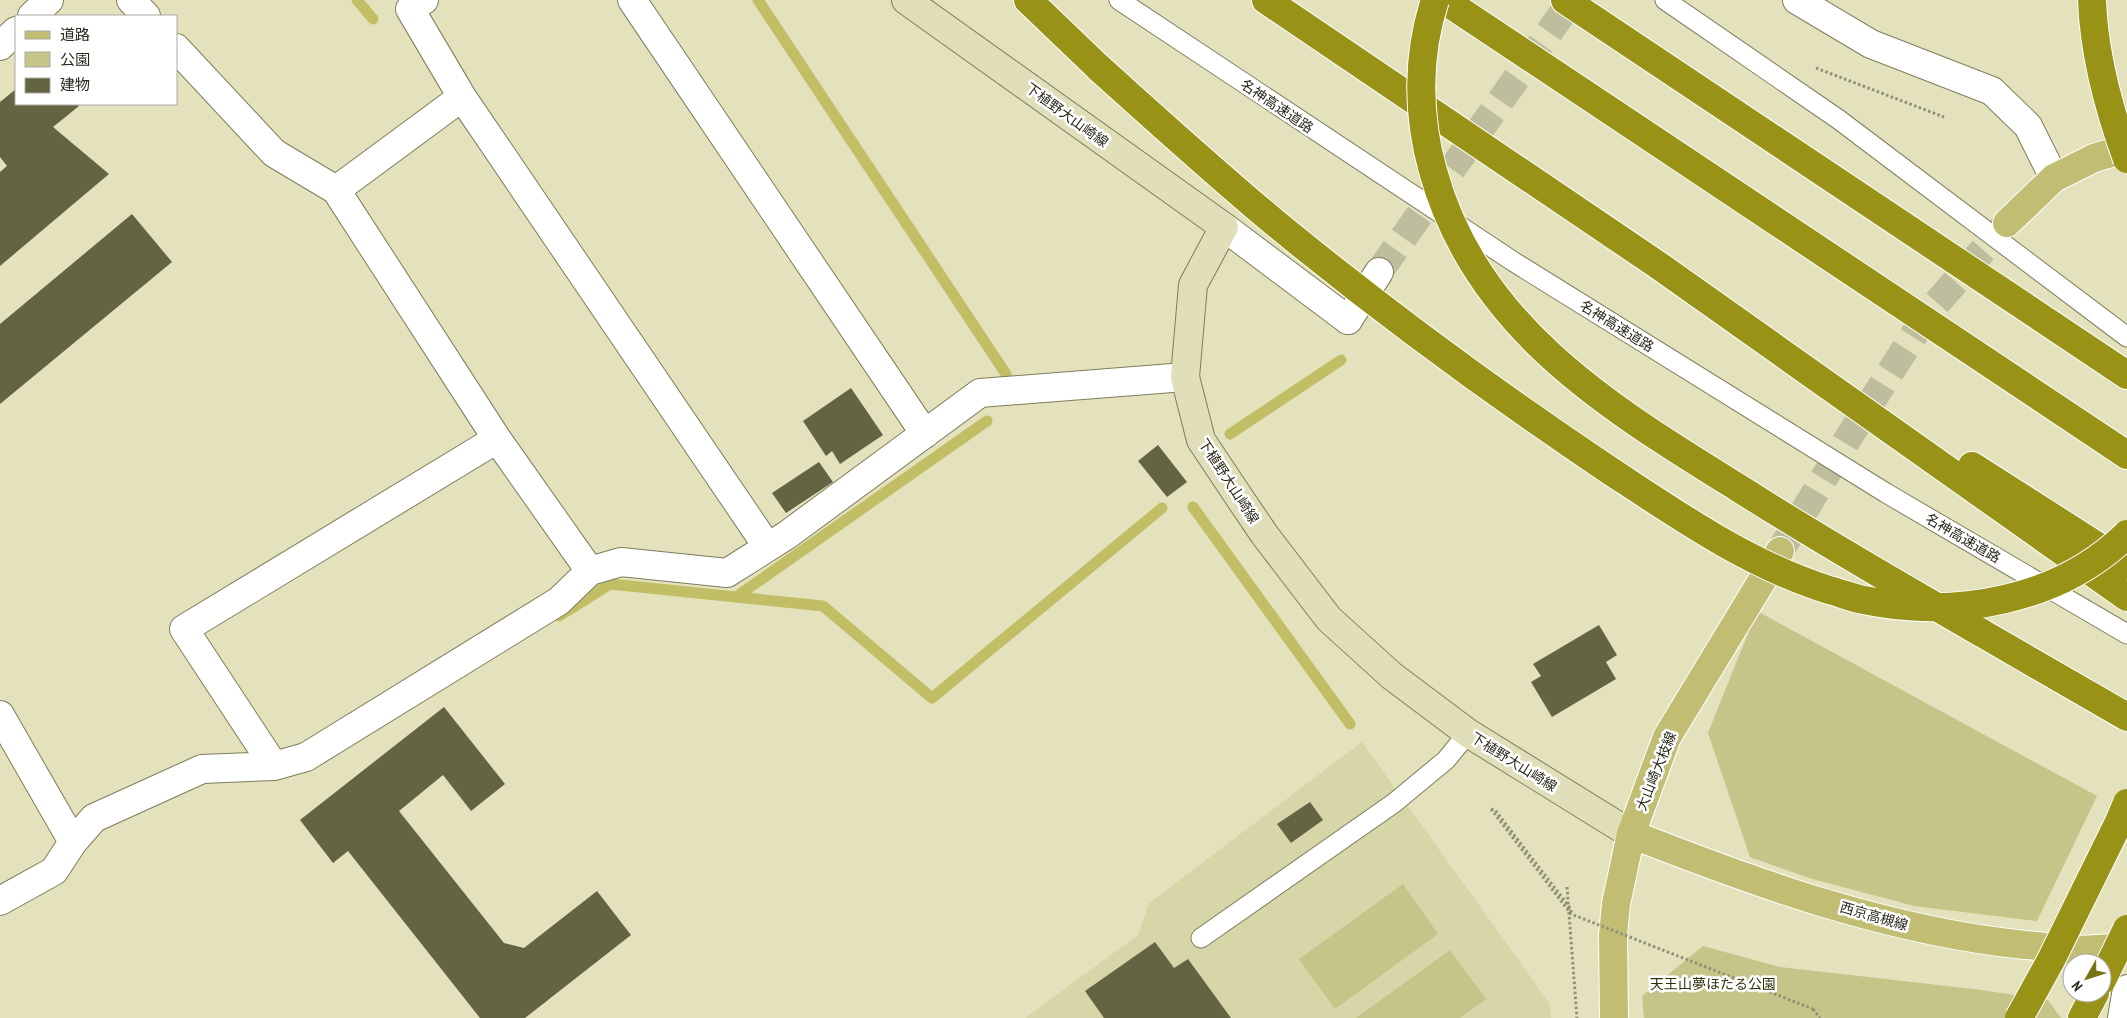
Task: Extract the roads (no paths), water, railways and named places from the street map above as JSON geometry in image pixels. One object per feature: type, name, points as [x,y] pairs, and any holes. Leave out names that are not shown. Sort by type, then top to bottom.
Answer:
[{"type":"highway","points":[[1028,0],[1099,68],[1275,222],[1461,366],[1638,489],[1707,533],[1760,563],[1812,584],[1863,600],[1922,608],[1975,606],[2029,593],[2074,573],[2116,545],[2127,534]]},
{"type":"highway","points":[[1266,0],[1655,263],[2127,597]]},
{"type":"highway","points":[[1435,0],[1423,48],[1421,84],[1423,122],[1428,154],[1439,193],[1468,257],[1491,292],[1522,330],[1565,370],[1630,419],[1829,545],[2127,717]]},
{"type":"highway","points":[[1444,0],[2127,455]]},
{"type":"highway","points":[[1565,0],[2127,375]]},
{"type":"highway","points":[[2092,0],[2097,53],[2109,109],[2127,159]]},
{"type":"highway","points":[[1655,263],[2127,565]]},
{"type":"highway","points":[[2019,1018],[2051,960],[2127,803]]},
{"type":"highway","points":[[2112,960],[2127,929]]},
{"type":"highway","points":[[2082,1018],[2090,1003]]},
{"type":"main road","name":"下植野大山崎線","points":[[906,0],[1224,227],[1193,285],[1185,378],[1201,440],[1264,534],[1329,620],[1392,676],[1468,733],[1631,834]]},
{"type":"main road","points":[[2007,223],[2054,178],[2094,158],[2127,148]]},
{"type":"main road","name":"大山崎大枝線","points":[[1614,1018],[1613,935],[1616,904],[1631,834],[1667,737],[1780,551]]},
{"type":"main road","name":"西京高槻線","points":[[1631,834],[1766,884],[1896,924],[1984,940],[2074,950],[2127,947]]},
{"type":"street","points":[[33,15],[49,0]]},
{"type":"street","points":[[131,0],[145,15]]},
{"type":"street","points":[[424,0],[410,9],[462,97],[767,546]]},
{"type":"street","points":[[632,0],[925,434]]},
{"type":"street","points":[[1797,0],[1871,44],[1992,91],[2028,126],[2054,178]]},
{"type":"street","points":[[0,46],[15,32]]},
{"type":"street","points":[[178,50],[274,153],[336,190],[497,439],[590,571]]},
{"type":"street","points":[[336,190],[462,97]]},
{"type":"street","points":[[1224,227],[1348,320],[1379,272]]},
{"type":"street","points":[[0,901],[54,871],[73,842],[94,818],[202,768],[274,766],[306,757],[559,601],[590,571],[621,562],[727,573],[787,535],[980,393],[1185,378]]},
{"type":"street","points":[[274,766],[184,629],[497,439]]},
{"type":"street","points":[[0,715],[73,842]]},
{"type":"street","points":[[2122,1018],[2127,989]]},
{"type":"lane","name":"名神高速道路","points":[[1119,0],[1514,262],[1886,493],[2127,634]]},
{"type":"lane","points":[[1665,0],[1838,119],[2127,337]]},
{"type":"lane","points":[[1202,938],[1394,803],[1446,760],[1468,733]]},
{"type":"waterway","points":[[357,0],[373,19]]},
{"type":"waterway","points":[[758,0],[1006,374]]},
{"type":"waterway","points":[[1230,434],[1341,360]]},
{"type":"waterway","points":[[559,616],[610,584],[736,597],[987,421]]},
{"type":"waterway","points":[[1193,507],[1350,724]]},
{"type":"waterway","points":[[736,597],[823,606],[932,698],[1162,508]]},
{"type":"tunnel","points":[[1379,272],[1572,0]]},
{"type":"tunnel","points":[[1780,551],[1847,440],[1928,313],[2007,223]]},
{"type":"park label","name":"天王山夢ほたる公園","points":[[1713,984]]}]
